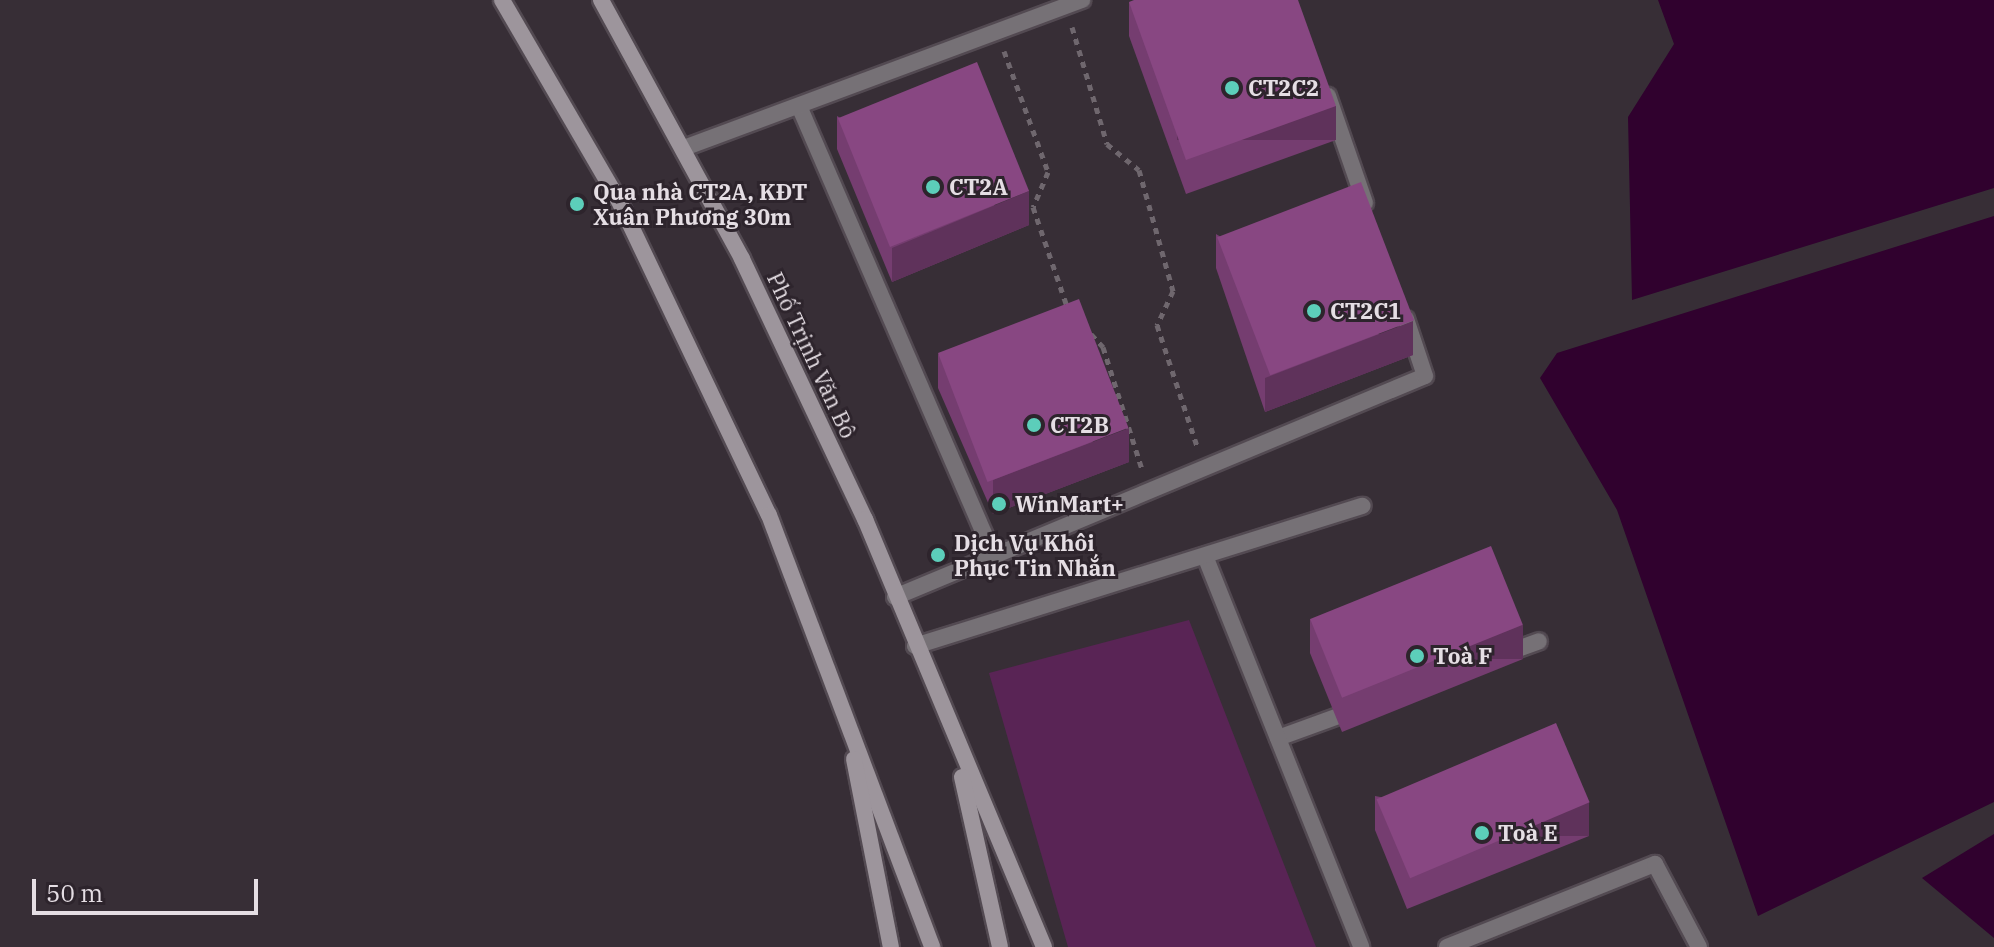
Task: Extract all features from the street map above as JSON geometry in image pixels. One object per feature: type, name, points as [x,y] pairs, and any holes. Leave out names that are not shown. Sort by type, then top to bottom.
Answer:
[{"type":"main road","points":[[502,0],[618,199],[690,343],[769,515],[932,947]]},
{"type":"main road","name":"Phố Trịnh Văn Bô","points":[[601,0],[684,148],[824,430],[954,742],[1044,947]]},
{"type":"main road","points":[[845,710],[891,947]]},
{"type":"main road","name":"Phố Trịnh Văn Bô","points":[[954,742],[1000,947]]},
{"type":"street","points":[[684,148],[1074,3]]},
{"type":"street","points":[[1321,75],[1373,226]]},
{"type":"street","points":[[799,106],[995,558]]},
{"type":"street","points":[[895,597],[995,558],[1425,376],[1399,301]]},
{"type":"street","points":[[915,646],[1363,506]]},
{"type":"street","points":[[1205,556],[1361,947]]},
{"type":"street","points":[[1479,663],[1539,641]]},
{"type":"street","points":[[1278,738],[1376,702]]},
{"type":"street","points":[[1447,947],[1655,864],[1699,947]]},
{"type":"path","points":[[1074,3],[1107,144],[1139,170],[1173,291],[1157,325],[1205,469]]},
{"type":"path","points":[[997,32],[1048,172],[1033,207],[1066,307],[1075,317]]},
{"type":"path","points":[[1085,327],[1103,347],[1150,492]]},
{"type":"shaded area","points":[[1658,0],[1994,0],[1994,188],[1632,300],[1628,117],[1674,44]]},
{"type":"shaded area","points":[[1994,216],[1994,802],[1758,916],[1617,510],[1540,378],[1557,353]]},
{"type":"shaded area","points":[[1189,620],[1316,947],[1068,947],[989,673]]},
{"type":"shaded area","points":[[1994,834],[1994,938],[1922,878]]},
{"type":"building","name":"CT2C2","points":[[1298,0],[1336,106],[1186,160],[1129,2]]},
{"type":"building","name":"CT2A","points":[[977,62],[1029,191],[890,247],[838,118]]},
{"type":"building","name":"CT2C1","points":[[1361,182],[1414,320],[1270,375],[1217,237]]},
{"type":"building","name":"CT2B","points":[[1079,299],[1128,428],[987,482],[938,353]]},
{"type":"building","points":[[1491,546],[1523,625],[1342,698],[1310,619]]},
{"type":"building","name":"Toà E","points":[[1556,723],[1590,802],[1410,878],[1377,799]]},
{"type":"place","name":"CT2C2","points":[[1232,88]]},
{"type":"place","name":"CT2A","points":[[933,187]]},
{"type":"place","name":"Qua nhà CT2A, KĐT Xuân Phương 30m","points":[[577,204]]},
{"type":"place","name":"CT2C1","points":[[1314,311]]},
{"type":"place","name":"CT2B","points":[[1034,425]]},
{"type":"place","name":"WinMart+","points":[[999,504]]},
{"type":"place","name":"Dịch Vụ Khôi Phục Tin Nhắn","points":[[938,555]]},
{"type":"place","name":"Toà F","points":[[1417,656]]},
{"type":"place","name":"Toà E","points":[[1482,833]]}]
